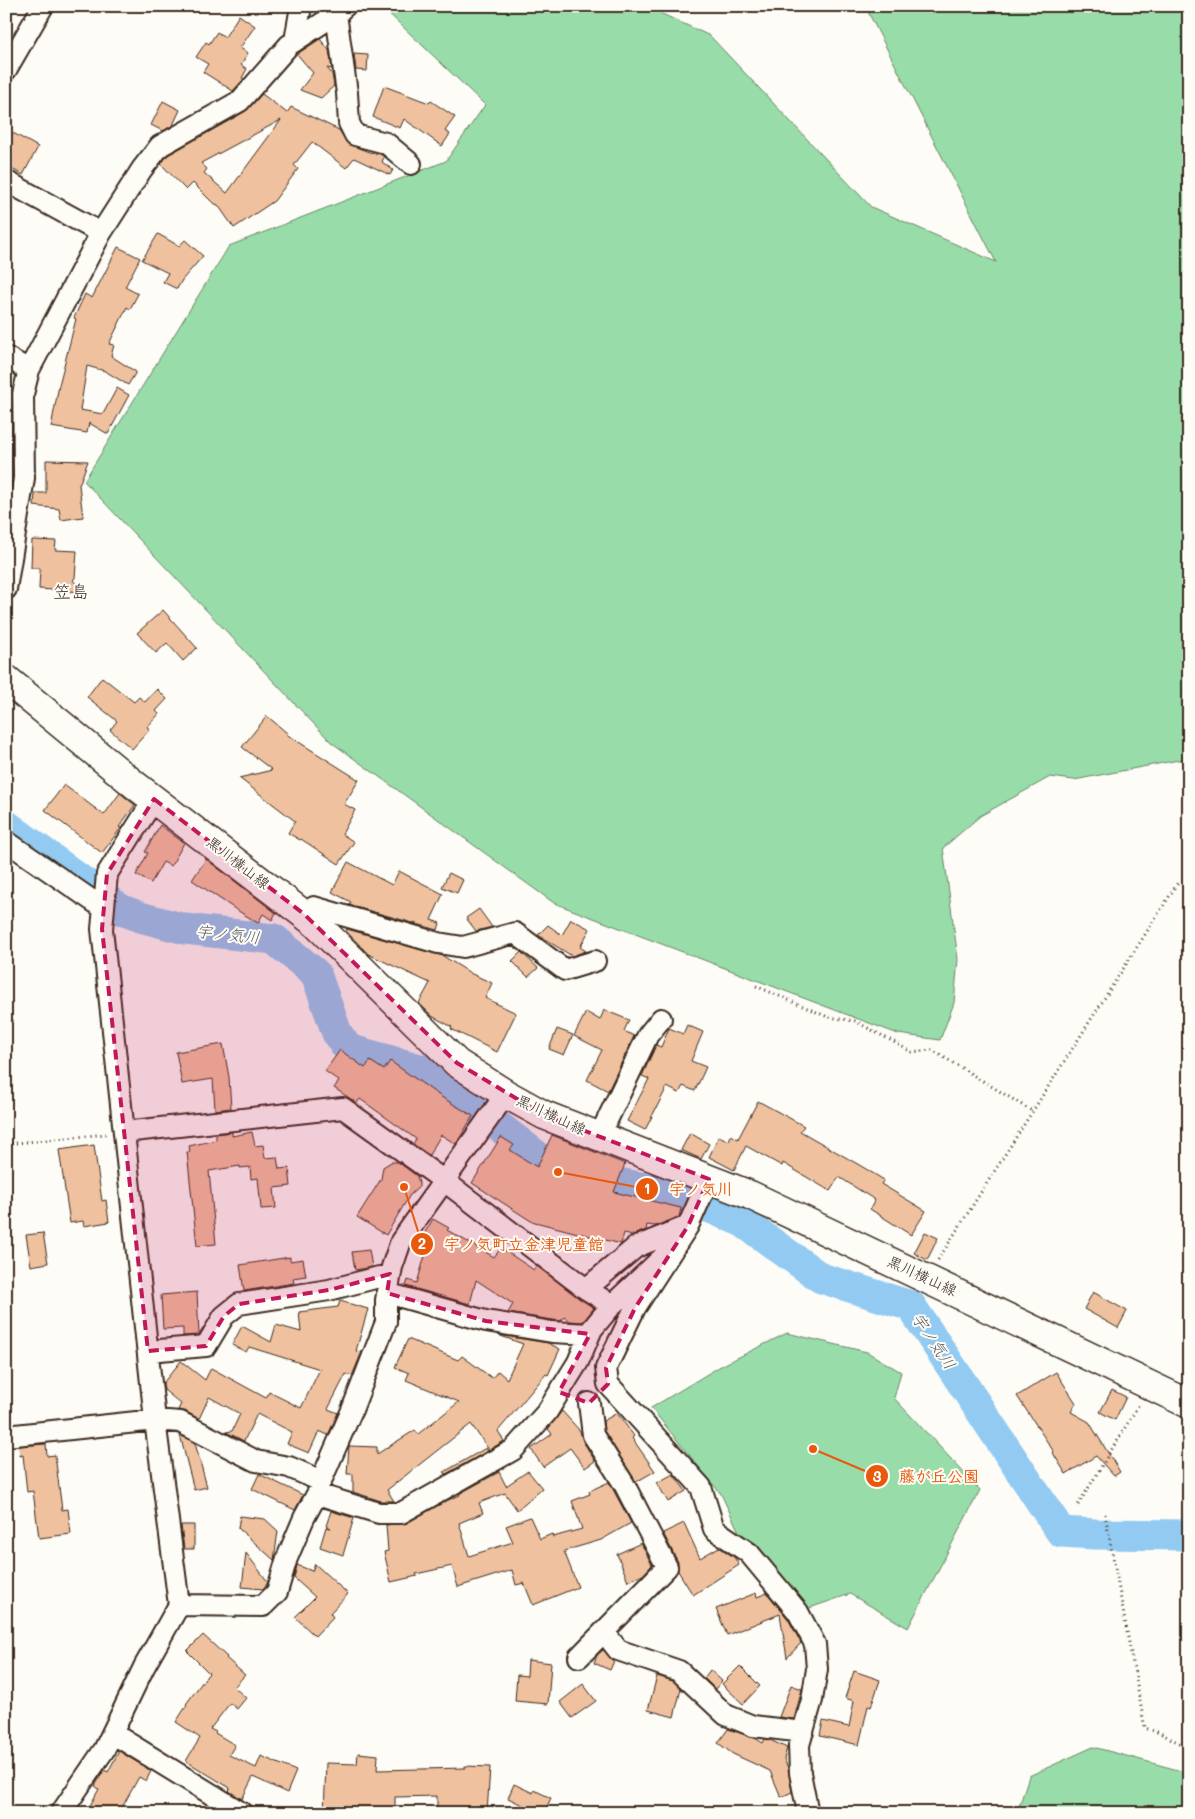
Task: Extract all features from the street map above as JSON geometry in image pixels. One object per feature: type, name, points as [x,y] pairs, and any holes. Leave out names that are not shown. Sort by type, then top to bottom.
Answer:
[{"type":"main road","name":"黒川横山線","points":[[6,680],[154,799],[315,923],[457,1063],[495,1109],[544,1115],[707,1184],[750,1195],[1189,1404]]},
{"type":"street","points":[[6,70],[43,6]]},
{"type":"street","points":[[295,40],[300,6]]},
{"type":"street","points":[[6,589],[24,478],[23,394],[29,370],[101,232],[142,169],[160,146],[240,101],[289,45],[341,10],[349,123],[355,136],[386,143],[411,164]]},
{"type":"street","points":[[6,181],[101,232]]},
{"type":"street","points":[[6,358],[29,370]]},
{"type":"street","points":[[62,1813],[104,1750],[144,1667],[179,1605],[148,1351],[102,930],[107,874],[154,799]]},
{"type":"street","points":[[6,841],[103,906]]},
{"type":"street","points":[[304,914],[314,907],[438,943],[463,947],[515,934],[565,970],[595,961]]},
{"type":"street","points":[[599,1137],[648,1035],[661,1020]]},
{"type":"street","points":[[124,1132],[343,1108],[443,1180],[586,1289],[612,1304]]},
{"type":"street","points":[[6,1436],[156,1420],[180,1422],[256,1460],[289,1467],[321,1481],[352,1410],[386,1322],[392,1267],[401,1241],[495,1109]]},
{"type":"street","points":[[707,1184],[692,1218],[635,1308],[606,1368],[608,1384],[701,1487],[714,1529],[749,1554],[798,1612],[815,1644],[817,1669],[812,1700],[799,1745],[800,1773],[808,1813]]},
{"type":"street","points":[[586,1289],[636,1247],[692,1218]]},
{"type":"street","points":[[179,1605],[263,1606],[277,1592],[287,1558],[304,1518],[317,1494],[379,1513],[402,1513],[512,1450],[547,1412],[578,1362],[592,1329],[612,1304],[676,1245]]},
{"type":"street","points":[[148,1351],[206,1346],[224,1316],[239,1304],[329,1290],[379,1277],[389,1285],[486,1321],[552,1332],[590,1334]]},
{"type":"street","points":[[589,1403],[608,1384]]},
{"type":"street","points":[[560,1392],[589,1403]]},
{"type":"street","points":[[579,1657],[667,1567],[624,1484],[592,1435],[589,1403]]},
{"type":"street","points":[[604,1632],[618,1650],[679,1670],[726,1715],[753,1726],[803,1732]]},
{"type":"street","points":[[112,1732],[242,1813]]},
{"type":"path","points":[[926,1278],[1179,881]]},
{"type":"path","points":[[756,986],[828,1017],[855,1021],[912,1052],[932,1050],[1032,1111]]},
{"type":"path","points":[[6,1144],[124,1132]]},
{"type":"path","points":[[1078,1505],[1151,1386]]},
{"type":"path","points":[[1105,1514],[1145,1728],[1160,1733],[1189,1748]]},
{"type":"highlighted area","points":[[154,799],[304,914],[457,1063],[544,1115],[709,1179],[688,1226],[635,1308],[606,1368],[608,1384],[589,1403],[559,1392],[590,1334],[486,1321],[387,1293],[390,1274],[329,1290],[239,1304],[224,1316],[206,1346],[148,1351],[102,929],[107,874]]},
{"type":"green space","points":[[381,6],[645,6],[710,36],[871,207],[996,262],[865,6],[1189,6],[1189,758],[1074,780],[1050,777],[980,816],[943,848],[958,959],[954,1003],[940,1040],[898,1034],[554,903],[331,742],[84,481],[229,246],[446,161],[485,105]]},
{"type":"green space","points":[[787,1333],[867,1352],[901,1372],[894,1398],[980,1490],[908,1628],[850,1594],[798,1612],[741,1536],[721,1494],[651,1408],[719,1367]]},
{"type":"green space","points":[[1093,1747],[1189,1773],[1189,1813],[1017,1813],[1029,1776]]},
{"type":"building","points":[[239,15],[255,26],[240,48],[248,53],[241,65],[247,69],[242,78],[244,79],[233,91],[203,72],[208,64],[196,57],[206,42],[209,44],[217,32],[225,37]]},
{"type":"building","points":[[320,39],[329,50],[332,69],[327,68],[332,74],[334,86],[321,98],[300,90],[313,73],[297,54]]},
{"type":"building","points":[[354,54],[368,55],[367,71],[356,70]]},
{"type":"building","points":[[384,86],[429,103],[431,101],[455,117],[445,131],[450,134],[442,146],[404,119],[400,128],[373,117]]},
{"type":"building","points":[[262,94],[287,113],[291,107],[339,130],[348,144],[380,154],[384,157],[382,162],[393,170],[390,175],[354,158],[346,168],[312,142],[294,165],[298,169],[274,201],[234,228],[218,205],[213,203],[193,183],[186,190],[161,164],[168,155],[246,111]],"holes":[[[281,120],[227,193],[204,173],[207,169],[201,163]]]},
{"type":"building","points":[[163,101],[180,110],[173,125],[163,131],[151,125]]},
{"type":"building","points":[[6,129],[38,147],[23,175],[6,166]]},
{"type":"building","points":[[158,234],[179,246],[185,240],[203,256],[182,280],[177,289],[163,282],[168,273],[142,260]]},
{"type":"building","points":[[118,247],[140,258],[125,287],[138,294],[130,309],[127,307],[109,344],[114,345],[111,356],[136,372],[128,385],[105,371],[87,366],[80,410],[103,414],[117,388],[129,395],[108,434],[89,423],[87,433],[51,427],[59,385],[76,319],[74,318],[85,294],[92,298]]},
{"type":"building","points":[[46,460],[88,461],[79,485],[83,517],[61,520],[59,509],[34,506],[35,493],[46,493]]},
{"type":"building","points":[[32,540],[56,541],[55,550],[77,551],[75,578],[73,580],[82,592],[39,589],[40,568],[31,568]]},
{"type":"building","points":[[163,610],[197,648],[183,661],[167,643],[156,653],[137,633]]},
{"type":"building","points":[[102,677],[134,702],[139,697],[145,702],[157,689],[167,699],[156,711],[159,714],[147,727],[150,729],[132,749],[110,730],[117,721],[87,697]]},
{"type":"building","points":[[267,716],[286,734],[359,780],[344,804],[355,810],[342,834],[354,842],[339,864],[301,839],[288,833],[295,821],[239,778],[272,770],[242,747]]},
{"type":"building","points":[[64,785],[104,815],[120,793],[135,805],[102,853],[45,810]]},
{"type":"building","points":[[160,825],[184,843],[171,866],[163,862],[151,883],[136,875],[148,853],[145,852]]},
{"type":"building","points":[[206,859],[276,913],[272,920],[263,914],[258,923],[192,880]]},
{"type":"building","points":[[348,862],[392,885],[399,871],[443,894],[431,920],[440,923],[438,930],[349,905],[351,902],[332,892]]},
{"type":"building","points":[[449,873],[463,880],[457,893],[442,887]]},
{"type":"building","points":[[479,909],[492,927],[476,931],[466,918]]},
{"type":"building","points":[[571,919],[590,929],[580,947],[586,951],[572,956],[538,935],[548,925],[562,935]]},
{"type":"building","points":[[347,929],[443,956],[472,974],[492,983],[485,998],[516,1013],[497,1052],[451,1029],[452,1027],[432,1016],[419,1003],[430,983],[368,954],[346,931]]},
{"type":"building","points":[[521,952],[538,968],[528,977],[512,961]]},
{"type":"building","points":[[604,1010],[629,1020],[624,1031],[634,1036],[608,1091],[587,1080],[602,1050],[574,1036],[586,1012],[600,1020]]},
{"type":"building","points":[[687,1025],[703,1032],[691,1061],[706,1067],[695,1091],[683,1086],[679,1093],[667,1087],[645,1130],[627,1121],[649,1079],[642,1076],[656,1045],[661,1047],[669,1028],[683,1034]]},
{"type":"building","points":[[557,1029],[573,1035],[564,1055],[549,1049]]},
{"type":"building","points":[[223,1044],[229,1077],[231,1108],[215,1110],[213,1079],[182,1084],[176,1052]]},
{"type":"building","points":[[340,1050],[365,1068],[370,1061],[384,1070],[390,1061],[443,1098],[473,1116],[456,1144],[441,1135],[429,1155],[413,1144],[416,1139],[360,1099],[357,1103],[334,1088],[339,1081],[325,1071]]},
{"type":"building","points":[[758,1101],[804,1126],[800,1131],[884,1180],[881,1184],[926,1211],[911,1235],[870,1209],[875,1200],[839,1177],[830,1191],[783,1163],[782,1166],[746,1146],[734,1170],[709,1157],[719,1136],[729,1141],[731,1135],[738,1139]]},
{"type":"building","points":[[232,1132],[232,1136],[252,1132],[255,1146],[263,1145],[265,1158],[277,1157],[279,1169],[289,1168],[291,1186],[274,1188],[276,1208],[261,1209],[258,1178],[251,1179],[250,1167],[240,1168],[240,1166],[209,1171],[216,1244],[197,1246],[187,1152],[190,1152],[189,1146],[216,1140],[216,1134]]},
{"type":"building","points":[[690,1133],[709,1144],[701,1159],[681,1150]]},
{"type":"building","points":[[552,1135],[625,1164],[614,1192],[681,1208],[679,1217],[655,1226],[647,1225],[646,1230],[633,1235],[624,1233],[621,1244],[531,1221],[472,1183],[501,1137],[514,1145],[510,1150],[537,1167]]},
{"type":"building","points":[[94,1145],[102,1201],[106,1200],[109,1222],[84,1226],[83,1221],[70,1223],[59,1150]]},
{"type":"building","points":[[391,1162],[398,1162],[417,1176],[419,1187],[410,1195],[386,1235],[357,1217],[381,1179],[383,1167]]},
{"type":"building","points":[[433,1219],[449,1228],[447,1230],[494,1257],[501,1248],[534,1270],[537,1266],[594,1308],[583,1322],[570,1321],[564,1317],[561,1321],[508,1313],[513,1304],[476,1280],[470,1304],[406,1286],[408,1280],[417,1283],[427,1249],[418,1244]]},
{"type":"building","points":[[925,1232],[938,1238],[927,1260],[914,1253]]},
{"type":"building","points":[[43,1233],[48,1263],[31,1266],[26,1235]]},
{"type":"building","points":[[369,1250],[372,1267],[355,1270],[352,1252]]},
{"type":"building","points":[[290,1257],[290,1261],[303,1259],[306,1276],[293,1278],[294,1283],[244,1291],[240,1265]]},
{"type":"building","points":[[197,1292],[199,1335],[183,1336],[183,1328],[163,1329],[161,1295]]},
{"type":"building","points":[[1093,1292],[1127,1311],[1118,1328],[1084,1309]]},
{"type":"building","points":[[340,1301],[368,1309],[356,1351],[362,1352],[352,1376],[346,1374],[328,1409],[338,1413],[328,1435],[319,1431],[309,1453],[287,1444],[292,1432],[257,1414],[244,1441],[226,1432],[232,1431],[240,1414],[209,1397],[199,1419],[185,1411],[178,1410],[181,1404],[164,1390],[163,1383],[181,1361],[205,1380],[211,1368],[266,1398],[269,1392],[301,1408],[320,1369],[249,1347],[246,1352],[232,1345],[242,1326],[271,1342],[276,1325],[301,1332],[299,1312],[338,1307]]},
{"type":"building","points":[[498,1335],[548,1343],[560,1349],[548,1375],[546,1374],[498,1431],[504,1441],[489,1450],[471,1424],[387,1490],[394,1501],[381,1501],[353,1492],[353,1474],[347,1474],[349,1446],[377,1447],[377,1454],[415,1430],[418,1434],[459,1402],[406,1380],[409,1373],[395,1367],[408,1339],[458,1360],[462,1356],[492,1378],[498,1371],[507,1379],[523,1344]]},
{"type":"building","points":[[1056,1372],[1076,1403],[1071,1412],[1089,1422],[1120,1472],[1114,1476],[1096,1456],[1066,1474],[1054,1452],[1017,1396]]},
{"type":"building","points":[[1112,1390],[1126,1397],[1115,1420],[1100,1412]]},
{"type":"building","points":[[562,1411],[580,1431],[583,1441],[595,1461],[585,1468],[570,1448],[543,1467],[531,1449],[552,1434],[548,1429]]},
{"type":"building","points":[[617,1413],[634,1436],[632,1438],[655,1471],[636,1482],[604,1431],[603,1421]]},
{"type":"building","points":[[180,1435],[195,1443],[207,1487],[194,1490]]},
{"type":"building","points":[[46,1444],[47,1456],[55,1455],[62,1510],[68,1509],[71,1534],[39,1538],[33,1491],[27,1492],[23,1455],[20,1456],[19,1446]]},
{"type":"building","points":[[486,1448],[488,1451],[446,1474],[444,1472]]},
{"type":"building","points":[[528,1471],[542,1488],[517,1510],[505,1493],[479,1503],[483,1513],[459,1523],[469,1556],[513,1542],[506,1526],[530,1517],[540,1539],[552,1534],[553,1537],[582,1529],[572,1501],[590,1494],[589,1491],[609,1482],[631,1523],[601,1540],[564,1551],[578,1587],[533,1605],[524,1583],[516,1585],[512,1570],[458,1587],[452,1566],[391,1582],[384,1552],[388,1551],[386,1525],[407,1523],[499,1472],[506,1486]]},
{"type":"building","points":[[259,1474],[303,1495],[295,1510],[252,1489]]},
{"type":"building","points":[[673,1474],[686,1491],[668,1502],[657,1483]]},
{"type":"building","points":[[331,1511],[354,1518],[343,1555],[320,1547],[326,1527],[331,1528],[326,1526]]},
{"type":"building","points":[[240,1516],[265,1519],[278,1531],[274,1560],[238,1528]]},
{"type":"building","points":[[684,1523],[700,1558],[719,1547],[734,1557],[739,1565],[693,1595],[678,1571],[678,1562],[663,1533]]},
{"type":"building","points":[[181,1525],[194,1525],[194,1549],[184,1549]]},
{"type":"building","points":[[641,1543],[652,1565],[643,1575],[628,1581],[617,1554]]},
{"type":"building","points":[[246,1553],[268,1582],[263,1589],[242,1587]]},
{"type":"building","points":[[315,1564],[348,1594],[330,1613],[333,1617],[315,1636],[295,1617],[315,1597],[294,1578],[297,1565],[312,1571]]},
{"type":"building","points":[[756,1593],[757,1597],[767,1593],[788,1619],[801,1643],[787,1658],[780,1614],[727,1635],[716,1609]]},
{"type":"building","points":[[203,1635],[245,1675],[234,1687],[246,1698],[237,1709],[230,1703],[210,1729],[235,1745],[229,1755],[256,1768],[261,1756],[296,1771],[287,1793],[253,1777],[242,1799],[229,1791],[230,1788],[186,1761],[200,1738],[176,1722],[186,1704],[209,1673],[187,1651]]},
{"type":"building","points":[[603,1650],[614,1661],[610,1670],[594,1663],[597,1655]]},
{"type":"building","points":[[528,1660],[551,1663],[548,1704],[515,1701],[517,1675],[527,1676]]},
{"type":"building","points":[[740,1666],[760,1686],[743,1704],[722,1684]]},
{"type":"building","points":[[710,1670],[722,1681],[715,1689],[704,1678]]},
{"type":"building","points":[[854,1671],[880,1680],[871,1707],[868,1706],[859,1745],[820,1736],[823,1721],[849,1727],[854,1701],[845,1698]]},
{"type":"building","points":[[657,1676],[673,1681],[681,1689],[674,1717],[648,1710]]},
{"type":"building","points":[[583,1684],[596,1701],[572,1718],[560,1702]]},
{"type":"building","points":[[791,1685],[802,1689],[794,1719],[779,1717]]},
{"type":"building","points":[[728,1729],[755,1738],[763,1743],[765,1739],[770,1740],[787,1748],[784,1759],[788,1768],[792,1792],[781,1797],[770,1771],[733,1754],[718,1743]]},
{"type":"building","points":[[119,1751],[151,1771],[146,1781],[139,1777],[119,1813],[86,1813],[99,1789],[95,1786],[104,1770],[108,1772]]},
{"type":"building","points":[[358,1753],[378,1755],[377,1770],[465,1768],[465,1766],[490,1767],[487,1813],[437,1813],[437,1796],[395,1797],[395,1813],[324,1813],[326,1763],[357,1764]]},
{"type":"building","points":[[514,1784],[533,1793],[534,1790],[551,1798],[544,1813],[539,1813],[508,1798]]},
{"type":"waterway","name":"宇ノ気川","points":[[6,825],[120,909],[140,917],[185,929],[274,939],[316,974],[337,1033],[348,1049],[427,1071],[558,1172],[678,1194],[743,1222],[821,1278],[911,1306],[1061,1532],[1189,1535]]},
{"type":"place","name":"宇ノ気川","points":[[558,1172]]},
{"type":"place","name":"宇ノ気町立金津児童館","points":[[404,1187]]},
{"type":"place","name":"藤が丘公園","points":[[813,1449]]},
{"type":"district","name":"笠島","points":[[71,592]]}]
